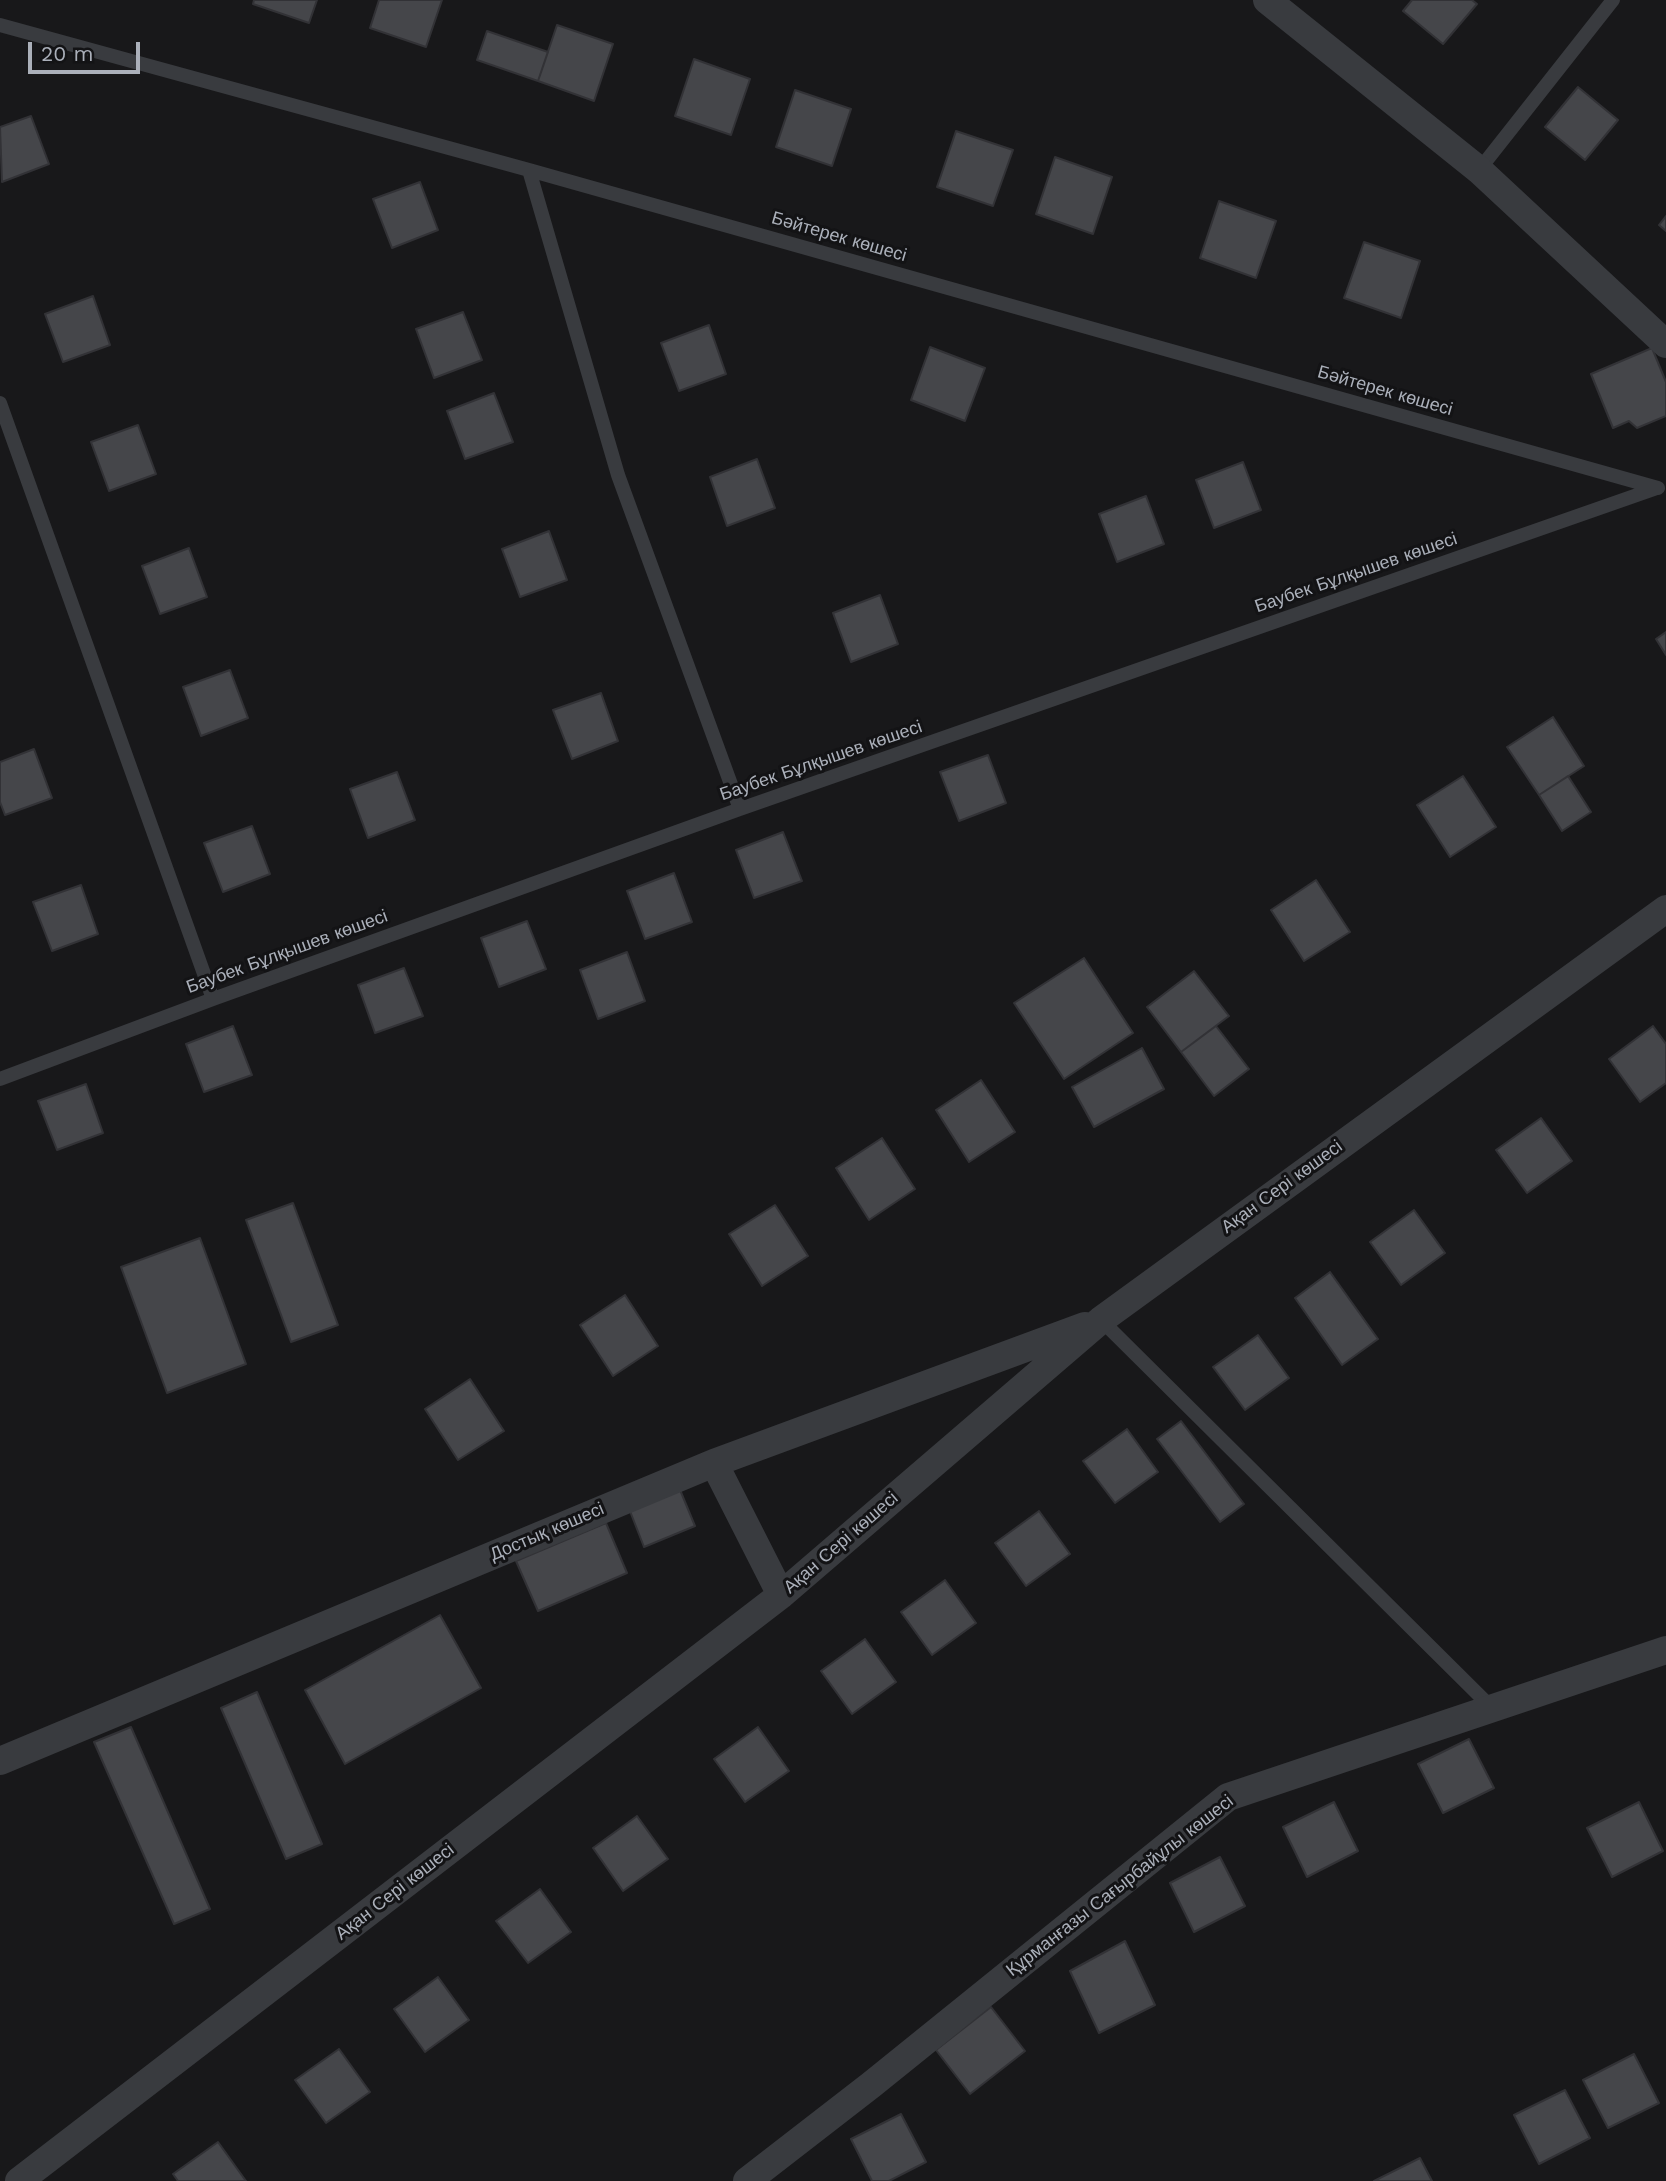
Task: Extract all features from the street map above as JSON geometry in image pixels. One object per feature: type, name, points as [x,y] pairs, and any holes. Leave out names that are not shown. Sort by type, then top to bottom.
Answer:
[{"type":"street","points":[[1267,0],[1479,170],[1666,344]]},
{"type":"street","name":"Ақан Сері көшесі","points":[[19,2181],[781,1595],[1101,1320],[1666,909]]},
{"type":"street","name":"Достық көшесі","points":[[0,1761],[714,1462],[1101,1320]]},
{"type":"street","points":[[714,1462],[781,1595]]},
{"type":"street","name":"Құрманғазы Сағырбайұлы көшесі","points":[[747,2181],[871,2085],[1228,1797],[1666,1650]]},
{"type":"lane","points":[[1479,170],[1613,0]]},
{"type":"lane","name":"Бәйтерек көшесі","points":[[0,25],[529,170],[1662,489]]},
{"type":"lane","points":[[529,170],[618,475],[740,809]]},
{"type":"lane","points":[[0,403],[213,999]]},
{"type":"lane","name":"Баубек Бұлқышев көшесі","points":[[0,1079],[213,999],[740,809],[1662,489]]},
{"type":"lane","points":[[1101,1320],[1492,1708]]},
{"type":"building","points":[[254,0],[317,0],[309,23],[253,4]]},
{"type":"building","points":[[379,0],[442,0],[426,47],[370,28]]},
{"type":"building","points":[[1412,0],[1472,0],[1477,4],[1443,44],[1403,11]]},
{"type":"building","points":[[557,25],[613,44],[594,101],[538,81]]},
{"type":"building","points":[[487,31],[548,52],[538,81],[477,60]]},
{"type":"building","points":[[694,59],[750,79],[731,135],[675,116]]},
{"type":"building","points":[[1578,87],[1618,120],[1585,160],[1545,127]]},
{"type":"building","points":[[795,90],[851,109],[832,166],[776,147]]},
{"type":"building","points":[[31,116],[49,164],[2,182],[0,127]]},
{"type":"building","points":[[956,131],[1013,150],[993,206],[937,187]]},
{"type":"building","points":[[1055,157],[1112,177],[1093,234],[1036,214]]},
{"type":"building","points":[[420,182],[438,230],[392,248],[373,199]]},
{"type":"building","points":[[1219,201],[1276,221],[1256,278],[1200,258]]},
{"type":"building","points":[[1666,216],[1666,231],[1659,225]]},
{"type":"building","points":[[1364,242],[1420,261],[1401,318],[1344,298]]},
{"type":"building","points":[[93,296],[110,345],[63,362],[45,314]]},
{"type":"building","points":[[463,312],[482,360],[434,378],[416,329]]},
{"type":"building","points":[[709,325],[726,374],[679,391],[661,343]]},
{"type":"building","points":[[930,347],[985,368],[965,421],[911,400]]},
{"type":"building","points":[[1652,348],[1666,382],[1666,416],[1637,428],[1629,421],[1613,428],[1591,374]]},
{"type":"building","points":[[494,393],[513,442],[465,459],[447,411]]},
{"type":"building","points":[[138,425],[156,474],[109,491],[91,442]]},
{"type":"building","points":[[757,459],[775,508],[727,526],[710,477]]},
{"type":"building","points":[[1243,462],[1261,510],[1214,528],[1196,480]]},
{"type":"building","points":[[1146,496],[1164,544],[1117,562],[1099,514]]},
{"type":"building","points":[[549,531],[567,580],[520,597],[502,549]]},
{"type":"building","points":[[189,548],[207,597],[160,614],[142,566]]},
{"type":"building","points":[[880,595],[898,644],[851,662],[833,613]]},
{"type":"building","points":[[1666,632],[1666,655],[1656,639]]},
{"type":"building","points":[[230,670],[248,718],[201,736],[183,687]]},
{"type":"building","points":[[601,693],[618,741],[572,759],[553,710]]},
{"type":"building","points":[[1553,717],[1584,766],[1539,795],[1507,747]]},
{"type":"building","points":[[34,749],[52,798],[5,815],[0,802],[0,762]]},
{"type":"building","points":[[988,755],[1006,803],[959,821],[940,772]]},
{"type":"building","points":[[397,772],[415,820],[368,838],[350,789]]},
{"type":"building","points":[[1463,776],[1496,827],[1450,857],[1417,805]]},
{"type":"building","points":[[1568,776],[1591,812],[1562,831],[1539,795]]},
{"type":"building","points":[[252,826],[270,874],[223,892],[204,843]]},
{"type":"building","points":[[783,832],[802,881],[754,898],[736,850]]},
{"type":"building","points":[[674,873],[692,922],[645,939],[627,891]]},
{"type":"building","points":[[1316,880],[1350,932],[1304,961],[1271,910]]},
{"type":"building","points":[[81,885],[98,934],[52,951],[33,902]]},
{"type":"building","points":[[527,921],[546,969],[499,987],[481,938]]},
{"type":"building","points":[[627,952],[645,1001],[598,1019],[580,970]]},
{"type":"building","points":[[1084,958],[1133,1033],[1064,1079],[1014,1003]]},
{"type":"building","points":[[404,968],[423,1016],[375,1033],[358,985]]},
{"type":"building","points":[[1194,971],[1229,1016],[1181,1052],[1147,1007]]},
{"type":"building","points":[[233,1026],[252,1075],[204,1092],[186,1044]]},
{"type":"building","points":[[1216,1026],[1249,1069],[1214,1096],[1181,1052]]},
{"type":"building","points":[[1653,1026],[1666,1044],[1666,1083],[1640,1102],[1609,1059]]},
{"type":"building","points":[[1142,1048],[1164,1089],[1094,1127],[1072,1087]]},
{"type":"building","points":[[981,1080],[1015,1132],[969,1162],[936,1110]]},
{"type":"building","points":[[86,1084],[103,1133],[57,1150],[38,1101]]},
{"type":"building","points":[[1541,1118],[1572,1161],[1527,1193],[1496,1150]]},
{"type":"building","points":[[882,1138],[915,1189],[869,1220],[836,1168]]},
{"type":"building","points":[[293,1203],[338,1325],[291,1342],[246,1220]]},
{"type":"building","points":[[775,1205],[808,1256],[762,1286],[729,1234]]},
{"type":"building","points":[[1414,1210],[1445,1253],[1401,1285],[1370,1242]]},
{"type":"building","points":[[200,1238],[246,1364],[167,1393],[121,1267]]},
{"type":"building","points":[[1330,1272],[1378,1339],[1342,1365],[1295,1298]]},
{"type":"building","points":[[625,1295],[658,1346],[613,1376],[580,1325]]},
{"type":"building","points":[[1258,1335],[1289,1378],[1245,1410],[1213,1367]]},
{"type":"building","points":[[470,1379],[504,1431],[458,1460],[425,1409]]},
{"type":"building","points":[[1181,1421],[1244,1504],[1220,1522],[1157,1439]]},
{"type":"building","points":[[1127,1429],[1158,1472],[1115,1503],[1083,1461]]},
{"type":"building","points":[[678,1485],[695,1526],[644,1547],[628,1506]]},
{"type":"building","points":[[1039,1511],[1070,1554],[1026,1586],[995,1543]]},
{"type":"building","points":[[606,1523],[627,1573],[538,1611],[516,1561]]},
{"type":"building","points":[[945,1580],[976,1623],[932,1655],[901,1612]]},
{"type":"building","points":[[440,1615],[481,1688],[345,1764],[305,1690]]},
{"type":"building","points":[[865,1639],[896,1682],[852,1714],[821,1671]]},
{"type":"building","points":[[257,1692],[322,1844],[286,1859],[221,1708]]},
{"type":"building","points":[[131,1727],[210,1909],[174,1924],[94,1742]]},
{"type":"building","points":[[758,1727],[789,1771],[745,1802],[714,1759]]},
{"type":"building","points":[[1469,1739],[1494,1788],[1443,1813],[1418,1764]]},
{"type":"building","points":[[1334,1802],[1358,1851],[1307,1877],[1283,1827]]},
{"type":"building","points":[[1639,1802],[1663,1851],[1612,1877],[1587,1828]]},
{"type":"building","points":[[637,1816],[668,1859],[623,1891],[593,1848]]},
{"type":"building","points":[[1220,1857],[1245,1906],[1194,1932],[1170,1883]]},
{"type":"building","points":[[540,1889],[571,1932],[528,1963],[496,1921]]},
{"type":"building","points":[[1125,1941],[1155,2005],[1099,2033],[1070,1971]]},
{"type":"building","points":[[438,1977],[469,2020],[425,2052],[394,2009]]},
{"type":"building","points":[[991,2007],[1025,2051],[970,2094],[936,2050]]},
{"type":"building","points":[[339,2049],[370,2092],[326,2123],[295,2080]]},
{"type":"building","points":[[1634,2054],[1659,2103],[1608,2128],[1583,2080]]},
{"type":"building","points":[[1565,2090],[1590,2138],[1539,2164],[1514,2115]]},
{"type":"building","points":[[901,2114],[926,2162],[889,2181],[872,2181],[851,2139]]},
{"type":"building","points":[[218,2142],[246,2181],[178,2181],[173,2174]]},
{"type":"building","points":[[1420,2158],[1432,2181],[1374,2181]]}]
